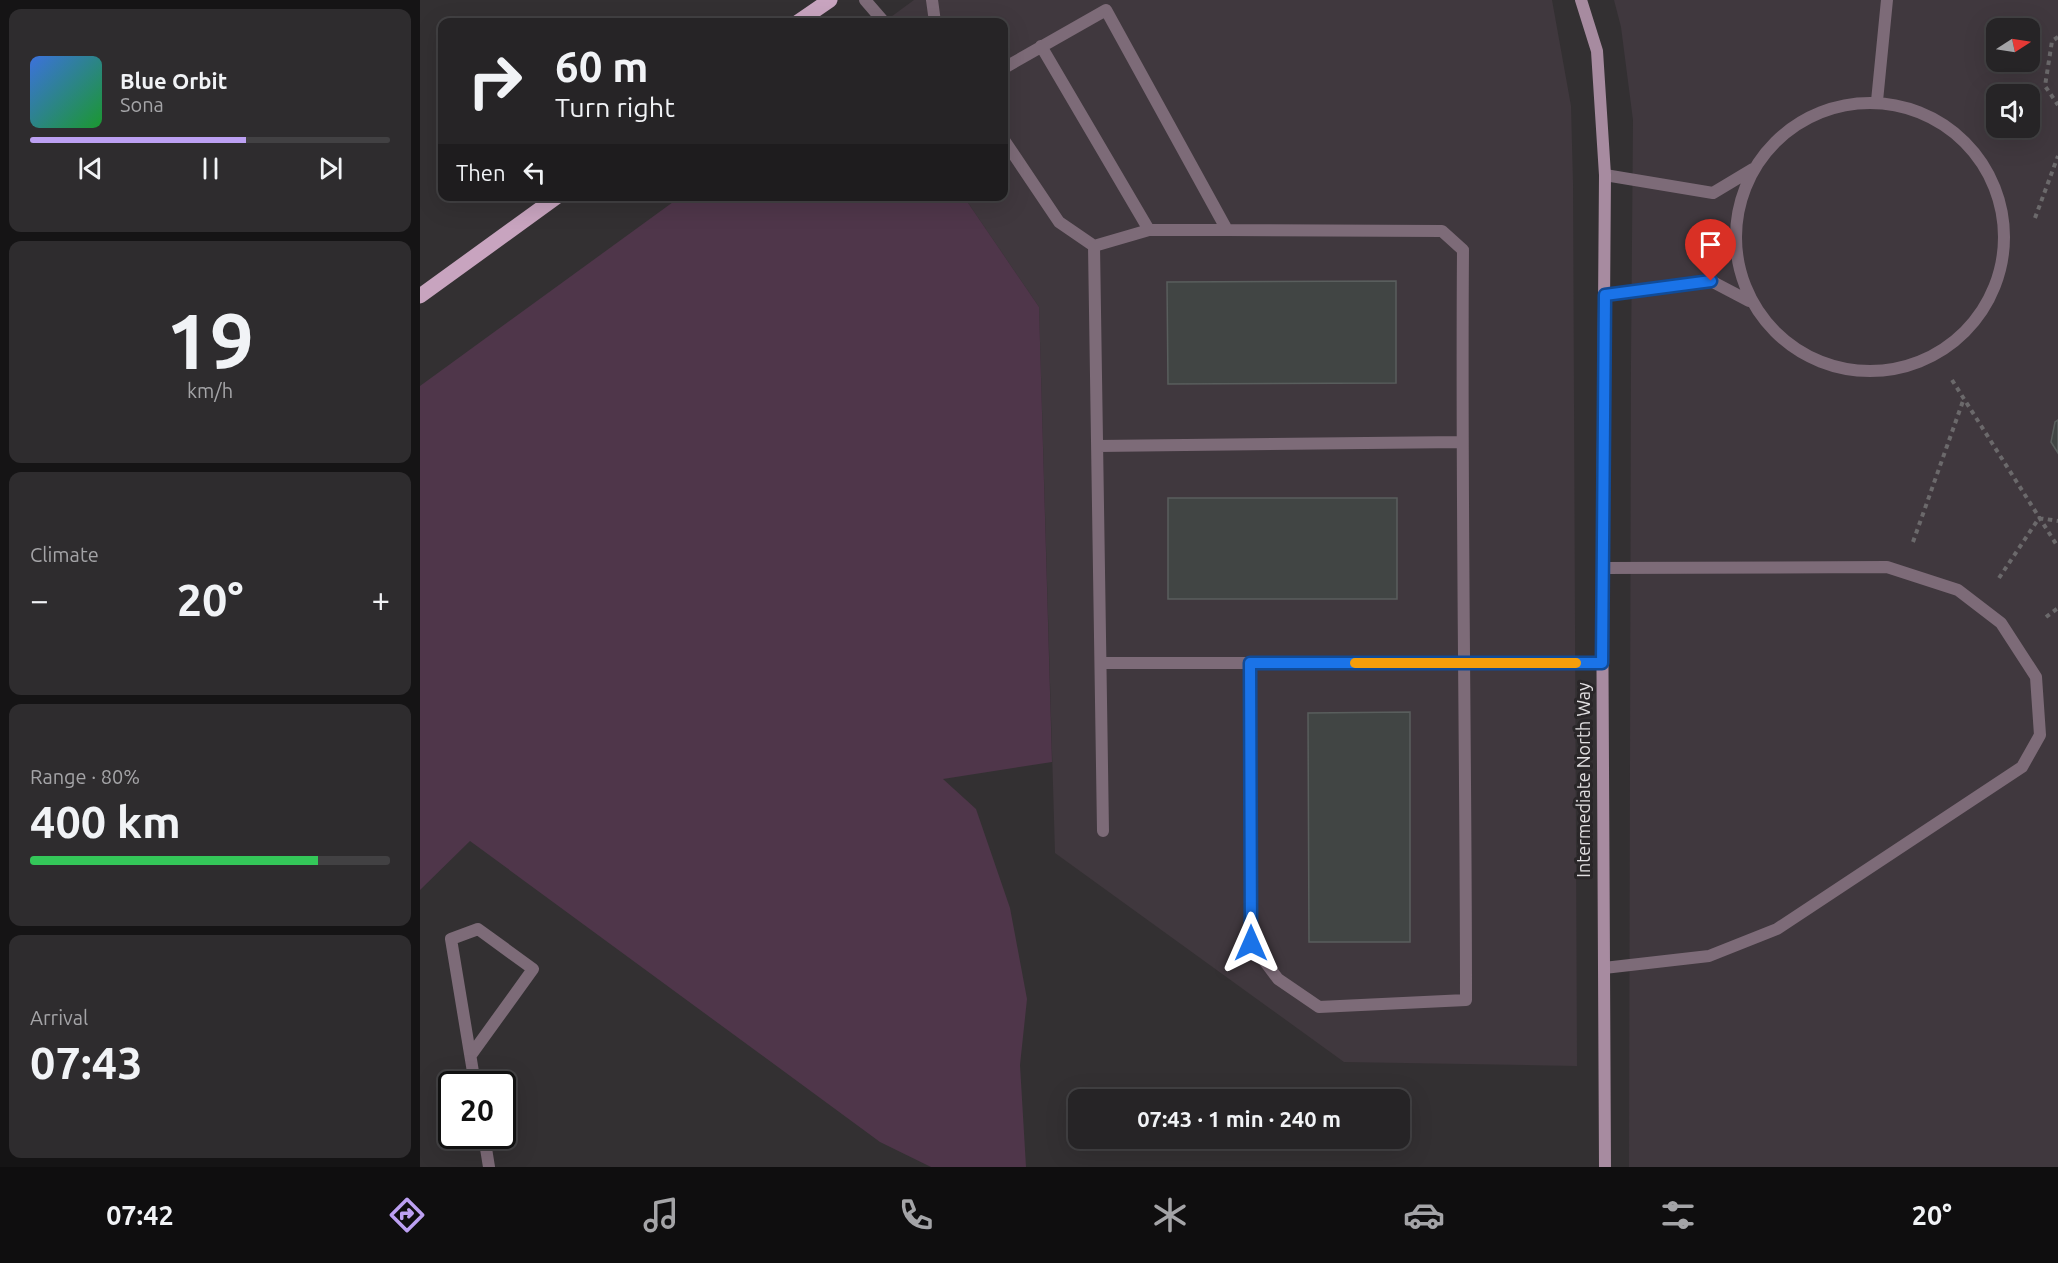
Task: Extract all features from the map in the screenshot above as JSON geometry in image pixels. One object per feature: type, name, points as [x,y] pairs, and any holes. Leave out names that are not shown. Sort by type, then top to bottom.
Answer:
[{"type":"main road","points":[[804,18],[830,0]]},
{"type":"main road","points":[[420,296],[551,201]]},
{"type":"street","points":[[865,0],[881,18]]},
{"type":"street","points":[[932,0],[934,18]]},
{"type":"street","name":"Intermediate North Way","points":[[1581,0],[1597,51],[1605,175],[1602,568],[1605,1167]]},
{"type":"street","points":[[1877,101],[1887,0]]},
{"type":"street","points":[[1008,66],[1106,10],[1227,230]]},
{"type":"street","points":[[1041,46],[1149,230]]},
{"type":"street","points":[[1877,101],[1917,110],[1953,130],[1981,159],[1999,196],[2006,237],[2000,278],[1981,315],[1953,344],[1917,364],[1877,372],[1836,368],[1798,351],[1767,324],[1749,301],[1736,249],[1738,208],[1753,169],[1776,140],[1806,118],[1840,105],[1877,101]]},
{"type":"street","points":[[1008,146],[1059,222],[1094,246]]},
{"type":"street","points":[[1605,175],[1713,193],[1753,169]]},
{"type":"street","points":[[1094,246],[1149,230],[1442,231],[1463,250],[1462,442],[1467,1000],[1319,1007],[1278,979],[1251,943],[1250,663]]},
{"type":"street","points":[[1094,246],[1103,831]]},
{"type":"street","points":[[1605,295],[1711,281],[1749,301]]},
{"type":"street","points":[[1098,446],[1462,442]]},
{"type":"street","points":[[1602,568],[1887,567],[1958,590],[2001,623],[2036,677],[2040,735],[2022,766],[1777,929],[1709,956],[1604,968]]},
{"type":"street","points":[[1101,663],[1602,663]]},
{"type":"street","points":[[471,1055],[533,969],[478,929],[451,939],[473,1071]]},
{"type":"street","points":[[486,1149],[489,1167]]},
{"type":"path","points":[[2058,37],[2052,41],[2045,86],[2058,105]]},
{"type":"path","points":[[2035,218],[2058,156]]},
{"type":"path","points":[[1952,380],[2058,547]]},
{"type":"path","points":[[1913,542],[1964,400]]},
{"type":"path","points":[[2040,518],[2058,521]]},
{"type":"path","points":[[1999,578],[2040,518]]},
{"type":"path","points":[[2046,617],[2058,608]]},
{"type":"shaded area","points":[[914,0],[1552,0],[1571,106],[1573,183],[1577,1066],[1344,1062],[1055,853],[1039,307],[967,201],[1008,201],[1008,18],[889,18]]},
{"type":"shaded area","points":[[1614,0],[2058,0],[2058,1167],[1629,1167],[1633,120],[1621,27]]},
{"type":"shaded area","points":[[674,201],[967,201],[1039,307],[1052,762],[943,779],[976,809],[1010,908],[1027,999],[1020,1065],[1026,1167],[931,1167],[880,1142],[470,841],[420,890],[420,386]]},
{"type":"building","points":[[1396,281],[1396,383],[1168,384],[1167,282]]},
{"type":"building","points":[[2058,420],[2058,453],[2051,442],[2055,422]]},
{"type":"building","points":[[1168,498],[1397,498],[1397,599],[1168,599]]},
{"type":"building","points":[[1410,712],[1410,942],[1309,942],[1308,713]]},
{"type":"slow traffic","points":[[1355,663],[1576,663]]},
{"type":"route","points":[[1251,943],[1250,663],[1602,663],[1605,295],[1711,281]]}]
